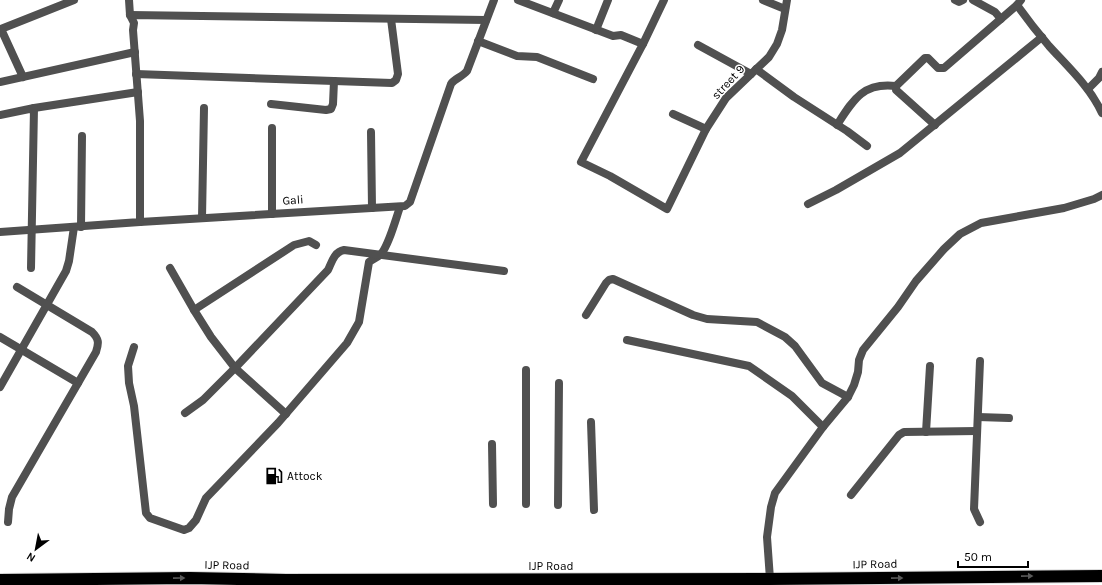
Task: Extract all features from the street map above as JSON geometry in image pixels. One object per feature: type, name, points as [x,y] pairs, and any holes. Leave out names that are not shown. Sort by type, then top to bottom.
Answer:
[{"type":"highway","name":"IJP Road","points":[[0,580],[182,578],[286,580],[770,579],[989,581],[1102,576]]},
{"type":"street","points":[[23,77],[1,29],[74,0]]},
{"type":"street","points":[[128,0],[130,15],[134,23],[133,30],[140,121],[140,222]]},
{"type":"street","points":[[134,346],[128,366],[129,383],[134,406],[146,513],[150,518],[180,530],[184,530],[189,528],[196,520],[206,498],[286,414],[347,343],[354,332],[359,322],[369,262],[379,255],[385,248],[400,207],[406,206],[410,202],[452,81],[464,76],[494,0]]},
{"type":"street","points":[[518,0],[612,36],[621,35],[643,44],[664,0]]},
{"type":"street","points":[[553,13],[558,0]]},
{"type":"street","points":[[596,30],[608,0]]},
{"type":"street","points":[[763,0],[786,9]]},
{"type":"street","name":"street 9","points":[[643,44],[581,162],[610,176],[667,209],[706,129],[726,98],[769,57],[777,44],[782,30],[787,0]]},
{"type":"street","points":[[955,0],[959,2],[963,0]]},
{"type":"street","points":[[973,0],[995,12],[1001,19]]},
{"type":"street","points":[[837,125],[852,101],[862,93],[885,85],[896,86],[925,58],[928,58],[938,68],[944,68],[1019,3],[1042,37],[1088,89],[1102,113]]},
{"type":"street","points":[[130,15],[486,20]]},
{"type":"street","points":[[136,74],[392,83],[396,80],[398,74],[391,19]]},
{"type":"street","points":[[808,204],[836,190],[900,153],[1042,37]]},
{"type":"street","points":[[478,41],[517,56],[537,57],[593,79]]},
{"type":"street","points":[[698,45],[753,72],[794,97],[867,146]]},
{"type":"street","points":[[0,82],[135,52]]},
{"type":"street","points":[[1088,89],[1099,78],[1102,72]]},
{"type":"street","points":[[271,104],[326,110],[331,108],[333,104],[334,81]]},
{"type":"street","points":[[896,86],[896,90],[935,125]]},
{"type":"street","points":[[0,115],[34,108],[138,92]]},
{"type":"street","points":[[31,268],[34,108]]},
{"type":"street","points":[[202,218],[204,108]]},
{"type":"street","points":[[673,114],[706,129]]},
{"type":"street","points":[[272,128],[272,214]]},
{"type":"street","points":[[371,132],[372,208]]},
{"type":"street","points":[[0,388],[66,271],[78,227],[82,136]]},
{"type":"street","points":[[770,579],[767,537],[771,506],[776,493],[823,427],[848,397],[856,378],[859,360],[863,350],[921,275],[944,249],[960,234],[981,223],[1064,208],[1102,195]]},
{"type":"street","name":"Gali","points":[[0,232],[202,218],[400,207]]},
{"type":"street","points":[[194,310],[294,245],[309,241],[316,245]]},
{"type":"street","points":[[185,413],[203,400],[235,368],[328,270],[339,250],[504,271]]},
{"type":"street","points":[[170,268],[211,337],[235,368],[286,414]]},
{"type":"street","points":[[586,315],[606,283],[613,279],[693,315],[707,319],[757,322],[785,337],[794,346],[822,383],[848,397]]},
{"type":"street","points":[[8,522],[12,497],[96,352],[99,344],[97,337],[92,332],[17,287]]},
{"type":"street","points":[[0,337],[78,383]]},
{"type":"street","points":[[627,340],[749,366],[792,396],[823,427]]},
{"type":"street","points":[[980,361],[974,509],[980,522]]},
{"type":"street","points":[[926,432],[930,366]]},
{"type":"street","points":[[526,370],[526,504]]},
{"type":"street","points":[[558,505],[559,383]]},
{"type":"street","points":[[978,417],[1009,418]]},
{"type":"street","points":[[591,422],[594,510]]},
{"type":"street","points":[[851,495],[899,435],[904,432],[977,431]]},
{"type":"street","points":[[492,444],[493,504]]},
{"type":"place","name":"Attock","points":[[274,476]]}]
